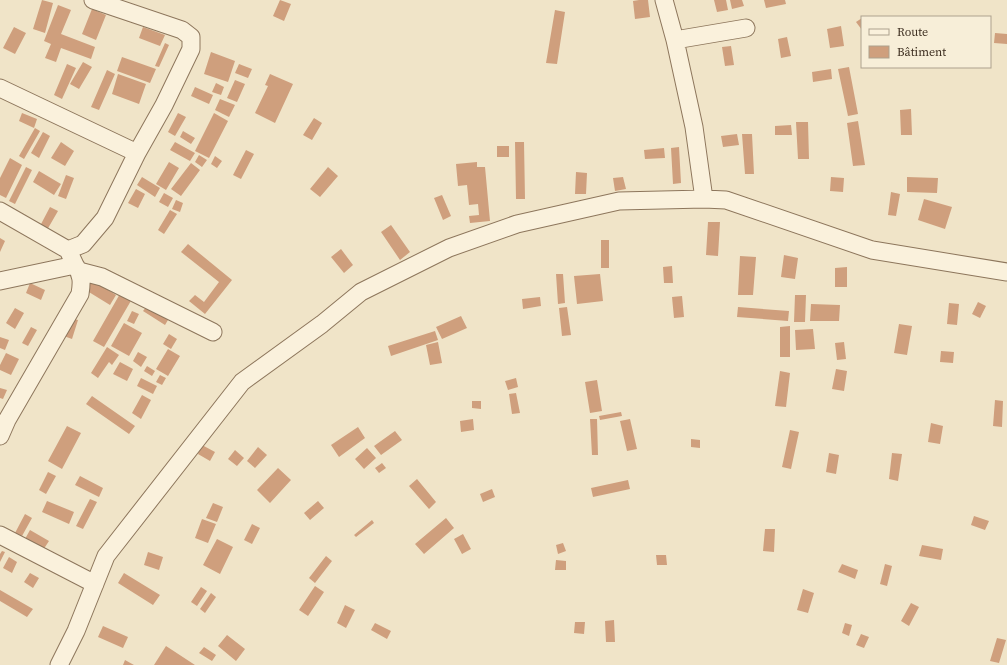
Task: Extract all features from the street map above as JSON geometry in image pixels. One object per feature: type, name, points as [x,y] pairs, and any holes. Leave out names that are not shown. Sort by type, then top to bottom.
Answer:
[{"type":"street","points":[[0,436],[7,420],[80,294],[82,282],[74,262],[83,244],[104,218],[164,105],[191,49],[190,37],[182,30],[93,0]]},
{"type":"street","points":[[664,0],[675,40],[694,127],[704,199]]},
{"type":"street","points":[[675,40],[746,28]]},
{"type":"street","points":[[0,88],[138,153]]},
{"type":"street","points":[[59,665],[76,631],[106,556],[242,382],[322,324],[361,292],[449,248],[517,224],[619,201],[704,199],[726,200],[872,250],[1007,272]]},
{"type":"street","points":[[0,211],[74,262],[213,332]]},
{"type":"street","points":[[0,281],[74,262]]},
{"type":"street","points":[[0,535],[95,584]]},
{"type":"building","points":[[42,0],[53,3],[45,33],[33,29]]},
{"type":"building","points":[[280,0],[291,4],[284,21],[273,16]]},
{"type":"building","points":[[648,0],[650,17],[635,19],[633,1]]},
{"type":"building","points":[[714,0],[726,0],[728,10],[717,12]]},
{"type":"building","points":[[730,0],[742,0],[744,6],[732,9]]},
{"type":"building","points":[[764,0],[785,0],[786,4],[766,8]]},
{"type":"building","points":[[58,5],[71,10],[61,34],[95,47],[91,59],[61,48],[56,62],[45,58],[51,44],[44,41]]},
{"type":"building","points":[[92,9],[106,15],[96,40],[82,34]]},
{"type":"building","points":[[555,10],[565,12],[557,64],[546,63]]},
{"type":"building","points":[[861,19],[861,29],[856,22]]},
{"type":"building","points":[[841,26],[844,46],[830,48],[827,29]]},
{"type":"building","points":[[14,27],[26,33],[15,54],[3,48]]},
{"type":"building","points":[[143,27],[165,35],[160,46],[139,38]]},
{"type":"building","points":[[995,33],[1007,34],[1007,44],[994,43]]},
{"type":"building","points":[[787,37],[791,56],[781,58],[778,39]]},
{"type":"building","points":[[165,43],[169,45],[159,67],[155,66]]},
{"type":"building","points":[[731,46],[734,65],[725,66],[722,47]]},
{"type":"building","points":[[211,52],[235,61],[228,82],[204,74]]},
{"type":"building","points":[[122,57],[156,69],[150,83],[117,71]]},
{"type":"building","points":[[83,62],[92,67],[79,89],[70,84]]},
{"type":"building","points":[[67,64],[76,68],[62,99],[54,95]]},
{"type":"building","points":[[239,64],[252,69],[248,78],[235,73]]},
{"type":"building","points":[[849,67],[858,114],[848,116],[838,69]]},
{"type":"building","points":[[831,69],[832,79],[813,82],[812,72]]},
{"type":"building","points":[[107,70],[115,74],[99,110],[91,107]]},
{"type":"building","points":[[118,74],[146,84],[139,104],[112,94]]},
{"type":"building","points":[[270,74],[293,84],[275,123],[255,113],[268,86],[265,85]]},
{"type":"building","points":[[235,80],[245,84],[237,102],[227,98]]},
{"type":"building","points":[[216,83],[224,87],[221,95],[212,92]]},
{"type":"building","points":[[195,87],[213,95],[209,104],[191,96]]},
{"type":"building","points":[[220,99],[235,105],[229,117],[215,110]]},
{"type":"building","points":[[911,109],[912,135],[901,135],[900,110]]},
{"type":"building","points":[[22,113],[37,119],[34,128],[19,121]]},
{"type":"building","points":[[178,113],[186,117],[175,136],[168,132]]},
{"type":"building","points":[[214,113],[228,121],[209,158],[195,151]]},
{"type":"building","points":[[314,118],[322,123],[312,140],[303,135]]},
{"type":"building","points":[[858,121],[865,165],[853,166],[847,123]]},
{"type":"building","points":[[796,122],[808,122],[809,159],[798,159]]},
{"type":"building","points":[[791,125],[792,135],[775,135],[775,126]]},
{"type":"building","points":[[35,128],[40,131],[24,159],[19,156]]},
{"type":"building","points":[[183,131],[195,138],[191,144],[180,137]]},
{"type":"building","points":[[43,132],[50,136],[39,158],[31,153]]},
{"type":"building","points":[[737,134],[739,145],[723,147],[721,136]]},
{"type":"building","points":[[742,134],[752,134],[754,174],[745,174]]},
{"type":"building","points":[[61,142],[74,151],[65,166],[51,158]]},
{"type":"building","points":[[175,142],[195,153],[190,161],[170,150]]},
{"type":"building","points":[[515,142],[524,142],[525,199],[516,199]]},
{"type":"building","points":[[497,146],[509,146],[509,157],[497,157]]},
{"type":"building","points":[[679,147],[681,183],[673,184],[671,148]]},
{"type":"building","points":[[664,148],[665,158],[645,159],[644,150]]},
{"type":"building","points":[[246,150],[254,154],[241,179],[233,175]]},
{"type":"building","points":[[199,155],[207,160],[202,167],[195,162]]},
{"type":"building","points":[[215,156],[222,161],[217,168],[211,164]]},
{"type":"building","points":[[10,158],[22,165],[6,198],[0,195],[0,178]]},
{"type":"building","points":[[169,162],[179,168],[166,190],[156,184]]},
{"type":"building","points":[[477,162],[477,167],[485,167],[490,221],[470,223],[469,216],[479,215],[478,204],[469,205],[467,185],[458,186],[456,164]]},
{"type":"building","points":[[191,163],[200,170],[181,196],[171,189]]},
{"type":"building","points":[[26,167],[32,170],[15,204],[9,201]]},
{"type":"building","points":[[328,167],[338,176],[320,197],[310,189]]},
{"type":"building","points":[[39,171],[61,184],[54,195],[33,182]]},
{"type":"building","points":[[576,172],[587,173],[586,194],[575,194]]},
{"type":"building","points":[[66,175],[74,178],[66,199],[58,196]]},
{"type":"building","points":[[142,177],[160,188],[155,197],[137,185]]},
{"type":"building","points":[[623,177],[626,189],[615,191],[613,178]]},
{"type":"building","points":[[831,177],[844,178],[843,192],[830,191]]},
{"type":"building","points":[[907,177],[938,178],[937,193],[907,192]]},
{"type":"building","points":[[136,189],[145,194],[138,208],[128,203]]},
{"type":"building","points":[[891,192],[900,194],[896,216],[888,215]]},
{"type":"building","points":[[164,193],[173,198],[168,207],[159,202]]},
{"type":"building","points":[[442,195],[451,216],[443,220],[434,198]]},
{"type":"building","points":[[924,199],[952,207],[945,229],[918,220]]},
{"type":"building","points":[[176,200],[183,203],[180,212],[172,209]]},
{"type":"building","points":[[50,207],[58,211],[47,230],[40,226]]},
{"type":"building","points":[[170,210],[177,214],[164,234],[158,230]]},
{"type":"building","points":[[708,222],[720,222],[718,256],[706,255]]},
{"type":"building","points":[[391,225],[410,252],[400,260],[381,232]]},
{"type":"building","points":[[0,238],[5,241],[0,252]]},
{"type":"building","points":[[601,240],[609,240],[609,268],[601,268]]},
{"type":"building","points":[[188,244],[232,280],[205,314],[189,301],[195,295],[204,302],[219,282],[181,252]]},
{"type":"building","points":[[341,249],[353,265],[344,273],[331,257]]},
{"type":"building","points":[[784,255],[798,258],[795,279],[781,277]]},
{"type":"building","points":[[740,256],[756,257],[753,295],[738,295]]},
{"type":"building","points":[[672,266],[673,283],[664,283],[663,267]]},
{"type":"building","points":[[847,267],[847,287],[835,287],[835,268]]},
{"type":"building","points":[[556,274],[563,274],[565,303],[558,304]]},
{"type":"building","points":[[600,274],[603,301],[577,304],[574,276]]},
{"type":"building","points":[[90,279],[116,295],[110,305],[84,289]]},
{"type":"building","points":[[30,283],[45,290],[41,300],[26,293]]},
{"type":"building","points":[[121,292],[132,299],[104,347],[93,341]]},
{"type":"building","points":[[795,295],[806,295],[805,322],[794,322]]},
{"type":"building","points":[[682,296],[684,317],[674,318],[672,297]]},
{"type":"building","points":[[540,297],[541,306],[523,309],[522,299]]},
{"type":"building","points":[[978,302],[986,306],[980,318],[972,314]]},
{"type":"building","points":[[949,303],[959,304],[957,325],[947,324]]},
{"type":"building","points":[[811,304],[840,305],[839,321],[810,321]]},
{"type":"building","points":[[147,306],[168,320],[165,325],[143,311]]},
{"type":"building","points":[[567,307],[571,335],[562,336],[559,308]]},
{"type":"building","points":[[738,307],[789,311],[788,321],[737,317]]},
{"type":"building","points":[[15,308],[24,313],[15,329],[6,323]]},
{"type":"building","points":[[132,311],[139,314],[134,324],[127,321]]},
{"type":"building","points":[[461,316],[467,328],[442,339],[436,327]]},
{"type":"building","points":[[67,317],[78,320],[72,339],[61,335]]},
{"type":"building","points":[[124,323],[142,333],[129,356],[111,346]]},
{"type":"building","points":[[899,324],[912,326],[907,355],[894,353]]},
{"type":"building","points":[[790,326],[790,357],[780,357],[780,327]]},
{"type":"building","points":[[31,327],[37,330],[28,346],[22,343]]},
{"type":"building","points":[[813,329],[815,349],[796,350],[795,330]]},
{"type":"building","points":[[435,331],[438,340],[391,356],[388,346]]},
{"type":"building","points":[[169,334],[177,339],[171,349],[163,344]]},
{"type":"building","points":[[0,337],[9,340],[5,350],[0,348]]},
{"type":"building","points":[[438,342],[442,363],[430,365],[426,345]]},
{"type":"building","points":[[844,342],[846,359],[837,360],[835,343]]},
{"type":"building","points":[[107,347],[119,355],[112,365],[109,362],[98,378],[91,373]]},
{"type":"building","points":[[168,349],[180,356],[168,376],[156,369]]},
{"type":"building","points":[[941,351],[954,352],[953,363],[940,362]]},
{"type":"building","points":[[138,352],[147,357],[141,367],[133,361]]},
{"type":"building","points":[[6,353],[19,359],[11,375],[0,370],[0,365]]},
{"type":"building","points":[[120,362],[133,369],[127,381],[113,374]]},
{"type":"building","points":[[147,366],[155,371],[152,376],[144,371]]},
{"type":"building","points":[[836,369],[847,371],[844,391],[832,389]]},
{"type":"building","points":[[780,371],[790,373],[786,407],[775,406]]},
{"type":"building","points":[[160,375],[166,378],[162,385],[156,382]]},
{"type":"building","points":[[141,378],[157,386],[153,394],[137,386]]},
{"type":"building","points":[[516,378],[518,387],[508,390],[505,381]]},
{"type":"building","points":[[597,380],[602,411],[590,413],[585,382]]},
{"type":"building","points":[[0,388],[7,390],[3,399],[0,398]]},
{"type":"building","points":[[516,393],[520,413],[512,414],[509,394]]},
{"type":"building","points":[[142,395],[151,400],[141,419],[132,413]]},
{"type":"building","points":[[92,396],[135,426],[129,434],[86,404]]},
{"type":"building","points":[[995,400],[1003,401],[1002,427],[993,426]]},
{"type":"building","points":[[472,401],[481,401],[481,409],[472,408]]},
{"type":"building","points":[[621,412],[622,416],[600,420],[599,416]]},
{"type":"building","points":[[473,419],[474,430],[461,432],[460,421]]},
{"type":"building","points":[[590,419],[597,419],[598,455],[592,455]]},
{"type":"building","points":[[630,419],[637,449],[627,451],[620,421]]},
{"type":"building","points":[[931,423],[943,426],[940,444],[928,442]]},
{"type":"building","points":[[67,426],[81,433],[62,469],[48,461]]},
{"type":"building","points":[[358,427],[365,438],[339,457],[331,445]]},
{"type":"building","points":[[790,430],[799,432],[791,469],[782,467]]},
{"type":"building","points":[[395,431],[402,440],[381,455],[374,446]]},
{"type":"building","points":[[691,439],[700,440],[700,448],[691,447]]},
{"type":"building","points":[[202,445],[215,452],[210,461],[198,454]]},
{"type":"building","points":[[258,447],[267,455],[255,468],[247,461]]},
{"type":"building","points":[[367,448],[376,458],[364,469],[355,459]]},
{"type":"building","points":[[235,450],[244,458],[237,466],[228,459]]},
{"type":"building","points":[[829,453],[839,455],[836,474],[826,472]]},
{"type":"building","points":[[892,453],[902,454],[898,481],[889,479]]},
{"type":"building","points":[[382,463],[386,468],[379,473],[375,468]]},
{"type":"building","points":[[278,468],[291,480],[270,503],[257,490]]},
{"type":"building","points":[[48,472],[56,476],[46,494],[39,490]]},
{"type":"building","points":[[80,476],[103,488],[99,497],[75,485]]},
{"type":"building","points":[[417,479],[436,502],[429,509],[409,486]]},
{"type":"building","points":[[628,480],[630,489],[593,497],[591,488]]},
{"type":"building","points":[[492,489],[495,497],[483,502],[480,494]]},
{"type":"building","points":[[90,499],[97,502],[83,529],[76,526]]},
{"type":"building","points":[[47,501],[74,512],[69,524],[42,512]]},
{"type":"building","points":[[318,501],[324,508],[310,520],[304,513]]},
{"type":"building","points":[[213,503],[223,507],[217,522],[206,518]]},
{"type":"building","points":[[25,514],[32,518],[22,536],[15,533]]},
{"type":"building","points":[[974,516],[989,521],[985,530],[971,525]]},
{"type":"building","points":[[446,518],[454,528],[424,554],[415,544]]},
{"type":"building","points":[[202,519],[216,524],[208,543],[195,538]]},
{"type":"building","points":[[372,520],[374,523],[356,537],[354,535]]},
{"type":"building","points":[[252,524],[260,528],[252,544],[244,540]]},
{"type":"building","points":[[765,529],[775,529],[774,552],[763,551]]},
{"type":"building","points":[[30,530],[49,541],[43,550],[25,539]]},
{"type":"building","points":[[463,534],[471,549],[462,554],[454,539]]},
{"type":"building","points":[[217,539],[233,547],[220,574],[203,565]]},
{"type":"building","points":[[563,543],[566,551],[558,554],[556,545]]},
{"type":"building","points":[[922,545],[943,549],[941,560],[919,556]]},
{"type":"building","points":[[2,551],[5,552],[0,562],[0,554]]},
{"type":"building","points":[[148,552],[163,557],[159,570],[144,565]]},
{"type":"building","points":[[656,555],[666,555],[667,565],[657,565]]},
{"type":"building","points":[[326,556],[332,561],[315,583],[309,578]]},
{"type":"building","points":[[9,557],[17,562],[12,573],[3,568]]},
{"type":"building","points":[[556,560],[566,561],[566,570],[555,570]]},
{"type":"building","points":[[842,564],[858,570],[855,579],[838,572]]},
{"type":"building","points":[[885,564],[892,566],[887,586],[880,584]]},
{"type":"building","points":[[30,573],[39,578],[33,588],[24,582]]},
{"type":"building","points":[[124,573],[160,595],[153,605],[118,583]]},
{"type":"building","points":[[315,586],[324,592],[308,616],[299,610]]},
{"type":"building","points":[[201,587],[207,591],[197,606],[191,602]]},
{"type":"building","points":[[803,589],[814,593],[808,613],[797,610]]},
{"type":"building","points":[[0,590],[33,609],[27,617],[0,601]]},
{"type":"building","points":[[211,593],[216,597],[205,613],[200,609]]},
{"type":"building","points":[[911,603],[919,607],[909,626],[901,621]]},
{"type":"building","points":[[345,605],[355,610],[346,628],[337,623]]},
{"type":"building","points":[[614,620],[615,642],[606,642],[605,621]]},
{"type":"building","points":[[575,622],[585,622],[584,634],[574,633]]},
{"type":"building","points":[[375,623],[391,631],[387,639],[371,630]]},
{"type":"building","points":[[845,623],[852,625],[849,636],[842,633]]},
{"type":"building","points":[[103,626],[128,637],[123,648],[98,637]]},
{"type":"building","points":[[861,634],[869,637],[864,648],[856,645]]},
{"type":"building","points":[[227,635],[245,649],[236,661],[218,646]]},
{"type":"building","points":[[997,638],[1006,640],[999,663],[990,661]]},
{"type":"building","points":[[166,646],[195,665],[154,665]]},
{"type":"building","points":[[204,647],[216,655],[212,661],[199,653]]},
{"type":"building","points":[[125,660],[134,665],[123,665]]}]
